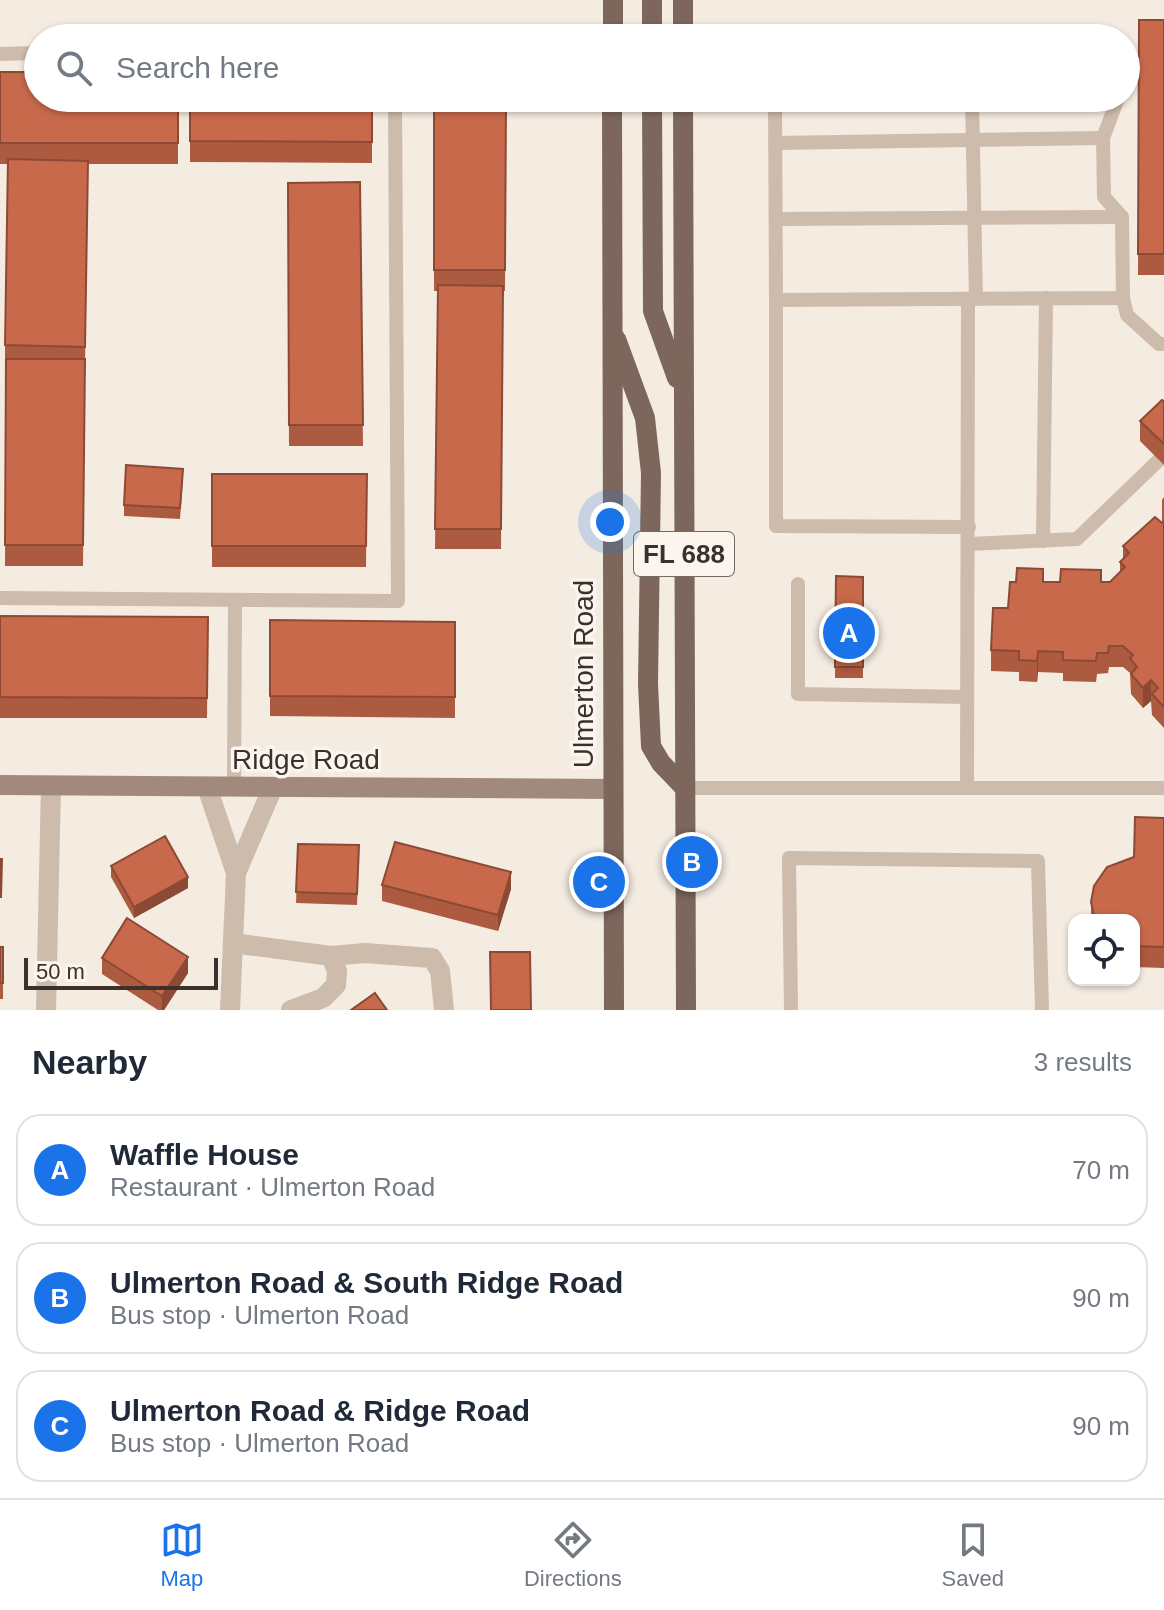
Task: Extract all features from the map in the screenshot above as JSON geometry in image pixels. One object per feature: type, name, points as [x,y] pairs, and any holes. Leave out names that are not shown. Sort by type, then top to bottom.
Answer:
[{"type":"main road","points":[[613,0],[613,24]]},
{"type":"main road","points":[[652,0],[652,24]]},
{"type":"main road","points":[[683,0],[683,24]]},
{"type":"main road","name":"Ulmerton Road","points":[[612,112],[611,789],[614,1010]]},
{"type":"main road","points":[[652,112],[653,311],[683,393]]},
{"type":"main road","name":"FL 688","points":[[683,112],[686,1010]]},
{"type":"main road","points":[[611,324],[645,418],[651,473],[648,684],[651,746],[661,763],[685,788]]},
{"type":"street","name":"Ridge Road","points":[[0,785],[611,789]]},
{"type":"street","points":[[46,1010],[51,786]]},
{"type":"street","points":[[207,787],[236,873]]},
{"type":"street","points":[[230,1010],[236,873],[273,787]]},
{"type":"street","points":[[233,943],[331,956],[365,953],[432,958],[440,971],[444,1010]]},
{"type":"street","points":[[291,1010],[323,998],[336,985],[337,971],[331,956]]},
{"type":"lane","points":[[0,54],[24,53]]},
{"type":"lane","points":[[0,598],[398,601],[395,112]]},
{"type":"lane","points":[[775,112],[776,526],[969,527]]},
{"type":"lane","points":[[967,788],[974,219],[972,112]]},
{"type":"lane","points":[[1113,112],[1103,138],[1104,197],[1122,217],[1123,298],[1127,315],[1159,344],[1164,344]]},
{"type":"lane","points":[[775,143],[1103,138]]},
{"type":"lane","points":[[776,219],[1122,217]]},
{"type":"lane","points":[[1043,541],[1046,298]]},
{"type":"lane","points":[[776,300],[1123,298]]},
{"type":"lane","points":[[969,544],[1077,539],[1159,460]]},
{"type":"lane","points":[[798,584],[798,694],[967,697]]},
{"type":"lane","points":[[234,787],[235,602]]},
{"type":"lane","points":[[685,788],[1164,788]]},
{"type":"lane","points":[[791,1010],[789,858],[1038,861],[1042,1010]]},
{"type":"building","points":[[1139,20],[1164,20],[1164,254],[1138,254]]},
{"type":"building","points":[[0,72],[24,72],[24,112],[178,112],[178,143],[0,143]]},
{"type":"building","points":[[190,112],[372,112],[372,142],[190,141]]},
{"type":"building","points":[[434,112],[506,112],[505,270],[434,270]]},
{"type":"building","points":[[8,159],[88,161],[85,347],[5,345]]},
{"type":"building","points":[[360,182],[363,425],[289,425],[288,183]]},
{"type":"building","points":[[438,285],[503,286],[501,529],[435,529]]},
{"type":"building","points":[[6,359],[85,359],[83,545],[5,545]]},
{"type":"building","points":[[1164,401],[1164,444],[1140,421]]},
{"type":"building","points":[[126,465],[183,469],[180,508],[124,505]]},
{"type":"building","points":[[212,474],[367,474],[366,546],[212,546]]},
{"type":"building","points":[[1155,517],[1162,523],[1164,521],[1164,707],[1152,694],[1158,688],[1151,680],[1143,688],[1131,674],[1137,667],[1130,658],[1133,655],[1123,646],[1109,646],[1108,653],[1097,653],[1096,661],[1063,660],[1063,652],[1038,651],[1037,661],[1019,660],[1019,651],[991,650],[993,608],[1008,608],[1010,582],[1016,582],[1017,568],[1043,569],[1043,582],[1060,582],[1061,569],[1101,570],[1101,582],[1110,582],[1125,567],[1120,562],[1129,553],[1123,546]]},
{"type":"building","points":[[836,576],[863,577],[863,667],[835,667]]},
{"type":"building","points":[[0,616],[208,617],[207,698],[0,697]]},
{"type":"building","points":[[270,620],[455,622],[455,697],[270,696]]},
{"type":"building","points":[[1135,817],[1164,818],[1164,947],[1140,946],[1140,914],[1094,914],[1091,902],[1094,886],[1107,867],[1134,857]]},
{"type":"building","points":[[165,836],[188,877],[134,907],[111,866]]},
{"type":"building","points":[[395,842],[511,872],[498,915],[382,885]]},
{"type":"building","points":[[298,844],[359,845],[357,894],[296,892]]},
{"type":"building","points":[[2,859],[1,897],[0,897]]},
{"type":"building","points":[[127,918],[188,957],[162,996],[102,958]]},
{"type":"building","points":[[0,947],[3,947],[3,983],[0,983]]},
{"type":"building","points":[[490,952],[530,952],[531,1010],[491,1010]]},
{"type":"building","points":[[375,993],[387,1010],[351,1010]]},
{"type":"place","name":"Waffle House","points":[[849,633]]},
{"type":"place","name":"Ulmerton Road & South Ridge Road","points":[[692,862]]},
{"type":"place","name":"Ulmerton Road & Ridge Road","points":[[599,882]]}]
